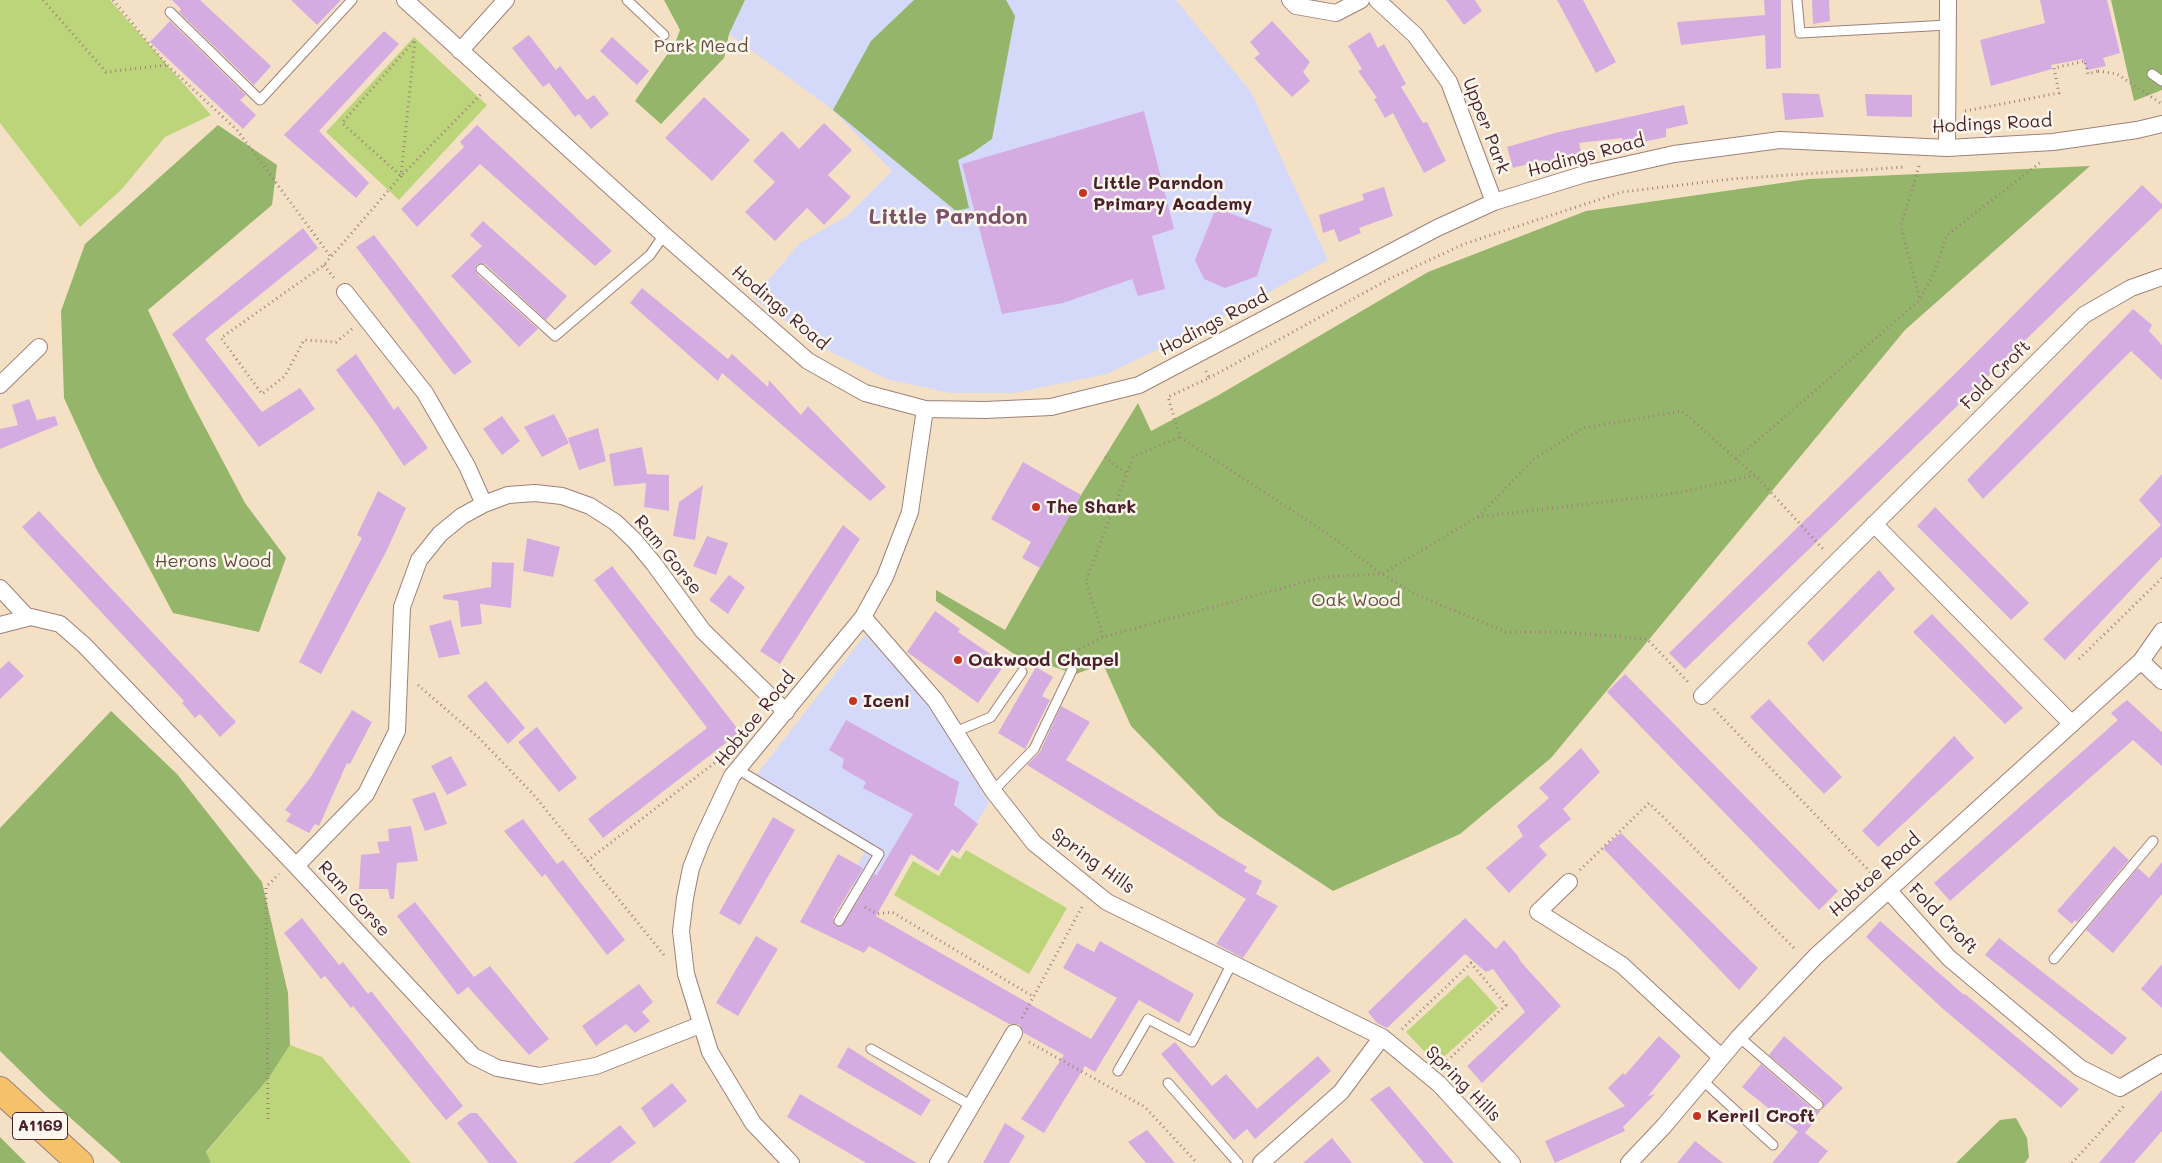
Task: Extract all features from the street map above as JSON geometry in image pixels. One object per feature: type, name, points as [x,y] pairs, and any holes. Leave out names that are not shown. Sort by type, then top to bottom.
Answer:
[{"type":"main road","name":"A1169","points":[[0,1090],[80,1163]]},
{"type":"street","name":"Hodings Road","points":[[405,0],[664,236],[808,361],[865,393],[925,409],[986,410],[1052,407],[1139,385],[1381,256],[1494,202],[1585,174],[1674,154],[1780,140],[1947,148],[2053,142],[2136,130],[2162,124]]},
{"type":"street","points":[[460,51],[506,0]]},
{"type":"street","points":[[1290,0],[1296,6],[1336,13],[1361,0]]},
{"type":"street","name":"Upper Park","points":[[1377,0],[1415,35],[1449,82],[1494,202]]},
{"type":"street","points":[[1947,148],[1948,0]]},
{"type":"street","name":"Fold Croft","points":[[1702,696],[2084,315],[2131,288],[2162,277]]},
{"type":"street","points":[[345,292],[425,392],[467,466],[484,504]]},
{"type":"street","points":[[0,385],[39,346]]},
{"type":"street","name":"Hobtoe Road","points":[[791,1163],[753,1123],[710,1052],[700,1025],[686,974],[682,931],[685,898],[691,868],[702,840],[735,773],[863,617],[885,577],[910,512],[925,409]]},
{"type":"street","name":"Ram Gorse","points":[[700,1025],[596,1066],[540,1076],[497,1068],[473,1056],[294,864],[366,794],[397,732],[398,668],[402,607],[419,560],[440,534],[462,516],[484,504],[508,495],[535,493],[562,496],[590,506],[615,522],[648,556],[703,631],[786,712]]},
{"type":"street","points":[[1874,524],[2072,724]]},
{"type":"street","points":[[0,588],[28,618]]},
{"type":"street","name":"Spring Hills","points":[[863,617],[935,700],[993,791],[1034,843],[1107,902],[1385,1039],[1430,1077],[1512,1163]]},
{"type":"street","points":[[0,625],[28,618],[60,624],[84,646],[294,864]]},
{"type":"street","name":"Hobtoe Road","points":[[1629,1163],[1664,1126],[1739,1037],[1809,963],[2141,661],[2162,631]]},
{"type":"street","points":[[2141,661],[2162,681]]},
{"type":"street","points":[[1569,882],[1538,912],[1622,965],[1721,1057]]},
{"type":"street","name":"Fold Croft","points":[[1889,891],[1949,958],[2080,1068],[2120,1088],[2162,1063]]},
{"type":"street","points":[[938,1163],[1014,1033]]},
{"type":"street","points":[[1261,1163],[1341,1092],[1385,1039]]},
{"type":"lane","points":[[170,12],[260,100],[352,0]]},
{"type":"lane","points":[[627,0],[664,35]]},
{"type":"lane","points":[[1797,0],[1800,33],[1948,25]]},
{"type":"lane","points":[[2152,74],[2162,81]]},
{"type":"lane","points":[[481,269],[555,336],[650,255],[664,236]]},
{"type":"lane","points":[[993,791],[1034,749],[1072,670]]},
{"type":"lane","points":[[955,732],[991,717],[1022,672]]},
{"type":"lane","points":[[735,773],[879,854],[839,921]]},
{"type":"lane","points":[[2054,959],[2153,840]]},
{"type":"lane","points":[[1118,1071],[1148,1019],[1192,1042],[1232,964]]},
{"type":"lane","points":[[1739,1037],[1818,1104]]},
{"type":"lane","points":[[871,1050],[972,1106]]},
{"type":"lane","points":[[1702,1080],[1772,1145]]},
{"type":"lane","points":[[1168,1083],[1238,1163]]},
{"type":"path","points":[[43,0],[106,72],[167,66]]},
{"type":"path","points":[[113,0],[167,66],[237,130],[332,257]]},
{"type":"path","points":[[415,40],[408,108],[401,176],[342,123],[415,40]]},
{"type":"path","points":[[1948,114],[2059,92],[2054,68],[2085,61],[2088,74],[2098,69],[2117,74],[2162,104]]},
{"type":"path","points":[[367,318],[336,342],[304,340],[285,376],[262,394],[221,338],[324,265],[401,176],[493,81]]},
{"type":"path","points":[[1736,459],[1920,300],[1935,270],[1947,235],[2047,157],[2037,158]]},
{"type":"path","points":[[1382,574],[1325,532],[1180,438],[1168,397],[1209,378],[1390,278],[1464,244],[1622,192],[1731,179],[1928,165]]},
{"type":"path","points":[[1918,166],[1901,226],[1920,300]]},
{"type":"path","points":[[1197,355],[1209,378]]},
{"type":"path","points":[[1072,670],[1074,652],[1103,636],[1322,577],[1382,574],[1478,517],[1534,459],[1582,428],[1682,411],[1755,475],[1836,562]]},
{"type":"path","points":[[1103,636],[1086,581],[1126,474],[1133,458],[1180,438]]},
{"type":"path","points":[[1105,457],[1126,474]]},
{"type":"path","points":[[1478,517],[1677,493],[1755,475]]},
{"type":"path","name":"Fold Croft","points":[[1382,574],[1415,594],[1506,632],[1563,632],[1648,639],[1889,891]]},
{"type":"path","points":[[2079,659],[2162,578]]},
{"type":"path","points":[[398,668],[480,738],[533,794],[664,956]]},
{"type":"path","points":[[587,861],[717,761],[735,773]]},
{"type":"path","points":[[1569,882],[1649,803],[1809,963]]},
{"type":"path","points":[[268,1119],[266,887],[294,864]]},
{"type":"path","points":[[1092,889],[1014,1033],[1145,1108],[1197,1163]]},
{"type":"path","points":[[852,900],[877,914],[892,912],[1034,997]]},
{"type":"path","points":[[1385,1039],[1471,964],[1506,1005],[1430,1077]]},
{"type":"path","points":[[2072,1163],[2134,1095],[2138,1078]]},
{"type":"shaded area","name":"Little Parndon Primary Academy","points":[[745,0],[1176,0],[1251,92],[1328,260],[1208,325],[1107,374],[1014,393],[950,393],[887,379],[823,348],[753,298],[800,243],[847,216],[892,171],[833,110],[729,34]]},
{"type":"shaded area","points":[[865,635],[927,701],[989,803],[958,853],[952,850],[938,871],[911,854],[883,904],[847,882],[867,849],[755,777]]},
{"type":"green space","points":[[0,0],[110,0],[211,115],[165,137],[122,189],[80,227],[0,123]]},
{"type":"green space","name":"Park Mead","points":[[664,0],[745,0],[729,34],[724,58],[661,124],[635,101],[675,43],[680,30]]},
{"type":"green space","points":[[914,0],[1006,0],[1015,16],[992,139],[958,160],[969,208],[956,211],[833,110],[871,41]]},
{"type":"green space","points":[[2111,0],[2162,0],[2162,90],[2134,101]]},
{"type":"green space","points":[[414,37],[487,105],[399,200],[326,132]]},
{"type":"green space","name":"Herons Wood","points":[[218,125],[277,165],[272,205],[148,310],[189,397],[245,503],[286,558],[259,632],[173,613],[96,468],[64,398],[61,311],[85,244]]},
{"type":"green space","name":"Oak Wood","points":[[2090,166],[1905,330],[1551,758],[1460,834],[1333,891],[1219,816],[1131,726],[1103,664],[1076,674],[1014,654],[936,601],[936,590],[1005,630],[1081,495],[1138,403],[1151,431],[1217,396],[1428,272],[1586,211],[1809,179]]},
{"type":"green space","points":[[111,711],[177,774],[262,882],[288,993],[290,1045],[268,1079],[206,1152],[211,1163],[121,1163],[47,1097],[0,1051],[0,828]]},
{"type":"green space","points":[[966,850],[1067,908],[1029,974],[894,895],[913,861],[939,876],[952,855],[960,859]]},
{"type":"green space","points":[[1468,975],[1498,1008],[1436,1064],[1406,1032]]},
{"type":"green space","points":[[290,1045],[322,1057],[411,1163],[211,1163],[206,1153],[268,1079]]},
{"type":"green space","points":[[2016,1118],[2027,1138],[2029,1157],[2025,1163],[1956,1163],[2000,1120]]},
{"type":"green space","points":[[0,1137],[26,1163],[0,1163]]},
{"type":"building","points":[[172,0],[200,0],[271,66],[254,85],[179,12],[181,9]]},
{"type":"building","points":[[291,0],[341,0],[317,25]]},
{"type":"building","points":[[1446,0],[1475,0],[1482,11],[1464,25]]},
{"type":"building","points":[[1557,0],[1583,0],[1616,62],[1596,73]]},
{"type":"building","points":[[1764,0],[1781,0],[1781,68],[1766,69],[1765,35],[1681,45],[1677,22],[1765,15]]},
{"type":"building","points":[[1812,0],[1829,0],[1830,21],[1813,24]]},
{"type":"building","points":[[2040,0],[2107,0],[2120,53],[2103,58],[2106,66],[2087,70],[2083,59],[2051,65],[2052,69],[1991,86],[1980,40],[2045,23]]},
{"type":"building","points":[[170,21],[246,95],[240,100],[256,115],[243,129],[150,42]]},
{"type":"building","points":[[1272,21],[1310,62],[1303,72],[1310,81],[1292,97],[1254,58],[1260,54],[1250,42]]},
{"type":"building","points":[[384,31],[399,44],[319,131],[369,183],[356,198],[284,135]]},
{"type":"building","points":[[1370,32],[1378,48],[1384,44],[1406,84],[1401,87],[1423,123],[1427,122],[1446,161],[1424,173],[1393,113],[1385,118],[1374,99],[1377,98],[1358,71],[1362,69],[1348,46]]},
{"type":"building","points":[[529,35],[556,70],[560,66],[587,100],[594,95],[609,114],[591,129],[579,114],[575,117],[549,83],[543,87],[512,48]]},
{"type":"building","points":[[612,37],[649,71],[637,85],[600,51]]},
{"type":"building","points":[[1782,93],[1819,94],[1824,117],[1785,120]]},
{"type":"building","points":[[1865,94],[1912,95],[1912,117],[1867,116]]},
{"type":"building","points":[[704,97],[750,140],[712,181],[665,138]]},
{"type":"building","points":[[1684,105],[1688,124],[1666,129],[1666,137],[1624,146],[1622,138],[1579,143],[1581,152],[1544,167],[1543,160],[1513,168],[1507,147],[1555,133]]},
{"type":"building","points":[[1144,111],[1174,229],[1152,236],[1165,289],[1138,296],[1132,279],[1063,303],[1002,314],[962,164]]},
{"type":"building","points":[[824,123],[852,150],[828,175],[851,197],[824,225],[807,208],[775,241],[745,212],[775,182],[753,161],[782,131],[799,149]]},
{"type":"building","points":[[477,125],[612,251],[595,266],[480,164],[417,227],[401,209],[464,147],[460,142]]},
{"type":"building","points":[[2142,185],[2162,204],[2162,208],[1685,669],[1669,653],[1971,358]]},
{"type":"building","points":[[1384,187],[1393,216],[1359,228],[1361,233],[1339,242],[1334,229],[1323,233],[1319,215],[1364,200],[1362,194]]},
{"type":"building","points":[[1216,208],[1272,229],[1257,276],[1225,288],[1204,279],[1195,260]]},
{"type":"building","points":[[483,221],[567,296],[546,320],[485,264],[477,264],[475,268],[477,274],[538,329],[519,347],[451,276],[482,246],[470,235]]},
{"type":"building","points":[[303,228],[318,248],[205,339],[262,412],[300,388],[315,409],[259,447],[172,334]]},
{"type":"building","points":[[374,235],[472,362],[454,375],[356,247]]},
{"type":"building","points":[[642,288],[728,359],[732,354],[768,387],[769,380],[801,415],[808,406],[886,487],[870,501],[722,373],[718,381],[630,303]]},
{"type":"building","points":[[2133,309],[2152,325],[2149,331],[2162,345],[2162,380],[2131,351],[1983,499],[1967,480]]},
{"type":"building","points":[[356,354],[394,410],[398,406],[428,448],[404,466],[336,370]]},
{"type":"building","points":[[29,399],[37,420],[55,416],[58,425],[0,449],[0,429],[18,425],[12,405]]},
{"type":"building","points":[[554,414],[569,443],[542,457],[524,427]]},
{"type":"building","points":[[502,416],[520,441],[502,455],[483,429]]},
{"type":"building","points":[[598,428],[606,461],[579,470],[568,438]]},
{"type":"building","points":[[642,447],[647,474],[669,475],[669,511],[644,507],[646,483],[614,486],[609,454]]},
{"type":"building","name":"The Shark","points":[[1023,462],[1081,495],[1040,568],[1022,558],[1031,542],[991,519]]},
{"type":"building","points":[[2162,474],[2162,557],[2065,660],[2043,639],[2161,525],[2139,500]]},
{"type":"building","points":[[703,485],[695,540],[673,536],[679,502]]},
{"type":"building","points":[[378,491],[406,508],[386,552],[321,674],[299,662],[362,538],[357,535]]},
{"type":"building","points":[[1935,507],[2029,603],[2011,620],[1917,526]]},
{"type":"building","points":[[39,511],[236,722],[220,737],[200,714],[195,718],[182,703],[184,701],[22,527]]},
{"type":"building","points":[[843,525],[860,539],[780,664],[760,651]]},
{"type":"building","points":[[707,536],[728,543],[716,575],[693,566]]},
{"type":"building","points":[[527,538],[560,547],[553,577],[523,571]]},
{"type":"building","points":[[492,562],[514,563],[511,608],[480,604],[482,624],[461,627],[458,601],[443,599],[443,595],[491,587]]},
{"type":"building","points":[[612,566],[740,732],[603,838],[588,819],[707,728],[594,580]]},
{"type":"building","points":[[1879,570],[1895,589],[1823,662],[1807,643]]},
{"type":"building","points":[[729,575],[745,587],[728,614],[709,600]]},
{"type":"building","name":"Oakwood Chapel","points":[[935,611],[960,629],[958,632],[1005,664],[978,703],[907,652]]},
{"type":"building","points":[[1932,614],[2023,708],[2005,724],[1913,632]]},
{"type":"building","points":[[451,620],[460,654],[439,658],[429,626]]},
{"type":"building","points":[[9,661],[24,676],[0,699],[0,669]]},
{"type":"building","points":[[1036,667],[1053,677],[1042,696],[1050,700],[1025,749],[998,733]]},
{"type":"building","points":[[1625,674],[1838,891],[1819,910],[1607,692]]},
{"type":"building","points":[[486,681],[525,728],[508,744],[467,696]]},
{"type":"building","points":[[1769,699],[1842,777],[1824,794],[1750,717]]},
{"type":"building","points":[[2127,700],[2162,732],[2162,766],[2133,740],[1950,901],[1934,883],[2118,720],[2111,713]]},
{"type":"building","points":[[1061,706],[1090,722],[1066,760],[1247,867],[1244,871],[1262,881],[1256,894],[1278,906],[1243,958],[1216,944],[1246,899],[1027,765],[1040,752]]},
{"type":"building","points":[[352,710],[372,722],[350,764],[347,763],[319,826],[315,824],[309,833],[286,821],[291,814],[285,810],[310,778]]},
{"type":"building","points":[[846,720],[959,782],[954,805],[978,824],[958,853],[952,849],[938,871],[911,854],[876,916],[1091,1039],[1117,998],[1063,968],[1077,943],[1094,952],[1100,941],[1194,994],[1179,1023],[1139,1000],[1095,1072],[1085,1066],[1044,1133],[1021,1119],[1064,1055],[1024,1033],[1019,1024],[1009,1024],[869,946],[864,953],[800,922],[838,854],[863,868],[833,918],[835,926],[842,926],[874,874],[877,875],[913,814],[863,788],[866,782],[842,768],[844,759],[829,750]]},
{"type":"building","points":[[537,727],[577,778],[559,792],[518,742]]},
{"type":"building","points":[[1954,736],[1974,758],[1878,847],[1862,831]]},
{"type":"building","points":[[1581,748],[1600,772],[1563,809],[1571,819],[1539,846],[1547,855],[1509,893],[1486,868],[1523,836],[1517,826],[1549,798],[1539,788]]},
{"type":"building","points":[[451,756],[467,785],[447,795],[431,766]]},
{"type":"building","points":[[435,792],[447,824],[425,831],[412,799]]},
{"type":"building","points":[[773,817],[795,830],[740,925],[719,913]]},
{"type":"building","points":[[523,819],[557,864],[563,860],[625,940],[607,955],[545,874],[542,877],[504,831]]},
{"type":"building","points":[[411,826],[418,861],[397,863],[394,899],[390,899],[388,889],[359,889],[361,855],[380,853],[377,842],[389,841],[388,829]]},
{"type":"building","points":[[1621,833],[1758,968],[1739,990],[1603,848]]},
{"type":"building","points":[[2114,846],[2129,860],[2077,922],[2075,920],[2072,924],[2057,911]]},
{"type":"building","points":[[2162,862],[2162,894],[2113,953],[2086,930],[2138,868],[2149,878]]},
{"type":"building","points":[[415,902],[474,977],[490,966],[549,1039],[529,1055],[468,987],[458,995],[397,916]]},
{"type":"building","points":[[302,918],[339,965],[343,962],[368,994],[371,991],[463,1106],[446,1120],[353,1006],[351,1008],[325,976],[321,979],[284,933]]},
{"type":"building","points":[[1465,918],[1496,949],[1504,940],[1521,962],[1561,1006],[1482,1083],[1467,1066],[1525,1012],[1493,969],[1486,972],[1465,954],[1387,1028],[1377,1023],[1368,1012]]},
{"type":"building","points":[[1880,921],[1964,995],[2079,1089],[2061,1108],[1942,1008],[1866,937]]},
{"type":"building","points":[[756,936],[778,949],[738,1016],[716,1003]]},
{"type":"building","points":[[1999,938],[2127,1038],[2112,1055],[1985,955]]},
{"type":"building","points":[[2162,964],[2162,1008],[2141,989]]},
{"type":"building","points":[[639,984],[653,1002],[642,1012],[650,1021],[635,1033],[626,1024],[596,1046],[582,1026]]},
{"type":"building","points":[[1659,1036],[1681,1056],[1648,1096],[1655,1094],[1623,1127],[1625,1131],[1555,1163],[1545,1141],[1625,1106],[1608,1088],[1623,1073],[1625,1075]]},
{"type":"building","points":[[1784,1036],[1843,1088],[1823,1109],[1822,1100],[1769,1055]]},
{"type":"building","points":[[1175,1042],[1212,1086],[1226,1074],[1257,1109],[1318,1056],[1331,1071],[1255,1139],[1247,1129],[1234,1140],[1161,1054]]},
{"type":"building","points":[[848,1047],[931,1100],[921,1116],[837,1067]]},
{"type":"building","points":[[1761,1064],[1814,1110],[1822,1110],[1812,1120],[1814,1122],[1805,1133],[1828,1151],[1818,1163],[1772,1163],[1798,1132],[1742,1087]]},
{"type":"building","points":[[672,1083],[687,1101],[654,1128],[641,1108]]},
{"type":"building","points":[[1389,1086],[1454,1163],[1424,1163],[1370,1099]]},
{"type":"building","points":[[2162,1090],[2162,1131],[2134,1163],[2099,1163]]},
{"type":"building","points":[[800,1094],[917,1163],[866,1163],[787,1117]]},
{"type":"building","points":[[470,1113],[477,1113],[518,1163],[489,1163],[457,1123]]},
{"type":"building","points":[[1005,1123],[1025,1136],[1009,1163],[983,1163]]},
{"type":"building","points":[[620,1125],[636,1143],[610,1163],[573,1163]]},
{"type":"building","points":[[1147,1130],[1175,1163],[1146,1163],[1128,1142]]},
{"type":"building","points":[[1332,1138],[1352,1163],[1303,1163]]},
{"type":"building","points":[[1695,1141],[1723,1163],[1677,1163]]},
{"type":"place","name":"Little Parndon Primary Academy","points":[[1083,193]]},
{"type":"place","name":"The Shark","points":[[1036,507]]},
{"type":"place","name":"Oakwood Chapel","points":[[958,660]]},
{"type":"place","name":"Iceni","points":[[853,701]]},
{"type":"place","name":"Kerril Croft","points":[[1697,1116]]},
{"type":"district","name":"Little Parndon","points":[[948,217]]}]
